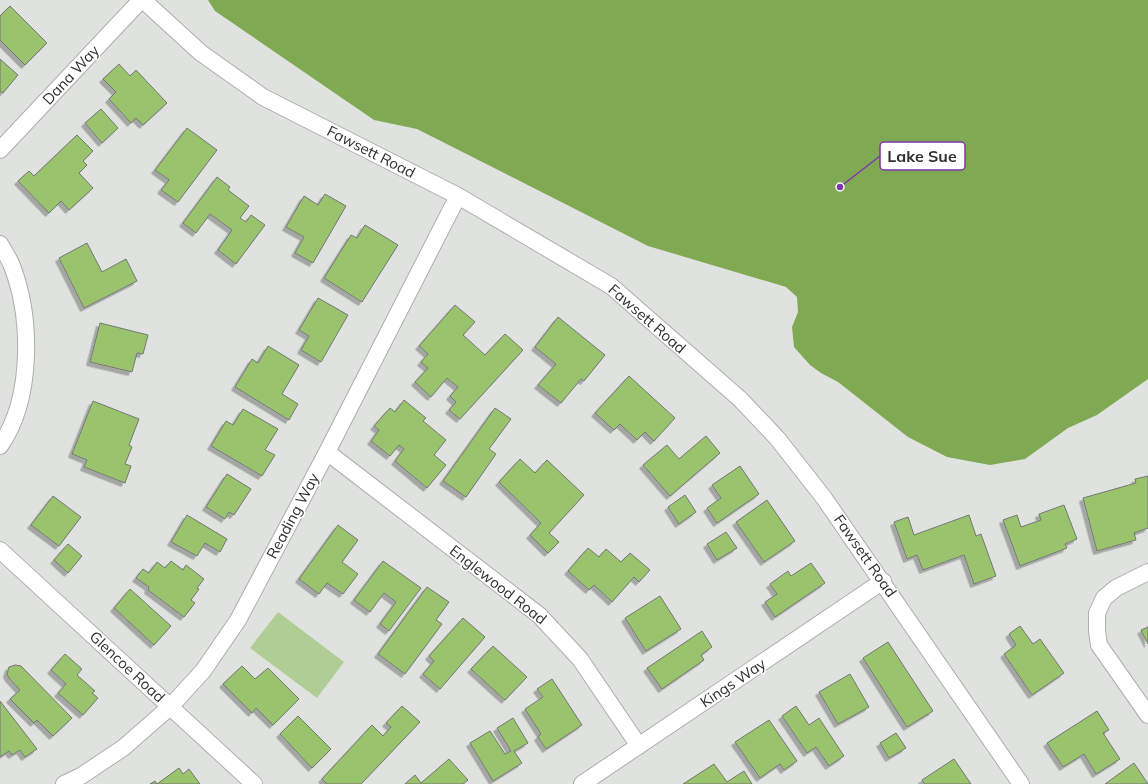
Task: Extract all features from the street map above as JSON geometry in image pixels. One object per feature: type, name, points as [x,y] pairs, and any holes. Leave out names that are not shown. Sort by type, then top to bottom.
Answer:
[{"type":"street","name":"Dana Way","points":[[0,150],[142,0]]},
{"type":"street","name":"Fawsett Road","points":[[142,0],[201,53],[263,97],[458,196],[611,286],[740,399],[777,438],[824,498],[883,581],[1021,784]]},
{"type":"street","name":"Reading Way","points":[[64,784],[81,776],[123,748],[170,707],[203,670],[238,620],[327,452],[458,196]]},
{"type":"street","points":[[0,244],[12,266],[24,310],[26,353],[21,402],[7,436],[0,446]]},
{"type":"street","name":"Englewood Road","points":[[327,452],[544,620],[580,659],[639,746]]},
{"type":"street","name":"Glencoe Road","points":[[0,550],[254,784]]},
{"type":"street","points":[[1148,572],[1116,588],[1104,598],[1097,613],[1099,645],[1148,715]]},
{"type":"street","name":"Kings Way","points":[[582,784],[883,581]]},
{"type":"shaded area","points":[[208,0],[1148,0],[1148,379],[1097,415],[1068,428],[1025,459],[990,465],[947,457],[908,437],[838,382],[810,365],[794,347],[792,327],[798,312],[797,297],[786,287],[648,246],[417,129],[374,120],[215,11]]},
{"type":"shaded area","points":[[278,612],[344,662],[317,698],[250,648]]},
{"type":"building","points":[[10,6],[47,43],[25,65],[0,40],[0,16]]},
{"type":"building","points":[[0,59],[18,75],[3,93],[0,91]]},
{"type":"building","points":[[119,64],[130,76],[136,70],[167,103],[143,125],[136,118],[131,123],[109,99],[116,92],[103,79]]},
{"type":"building","points":[[101,109],[118,128],[102,143],[85,123]]},
{"type":"building","points":[[187,128],[217,150],[178,202],[161,190],[169,180],[155,170]]},
{"type":"building","points":[[77,135],[93,151],[83,161],[87,165],[79,173],[93,188],[69,210],[61,201],[49,213],[18,181],[29,171],[34,176]]},
{"type":"building","points":[[217,177],[230,187],[228,190],[249,206],[240,218],[246,222],[251,215],[265,225],[236,264],[218,250],[232,230],[210,214],[196,233],[183,223]]},
{"type":"building","points":[[325,194],[346,206],[313,263],[295,253],[304,237],[286,227],[304,196],[318,205]]},
{"type":"building","points":[[365,225],[398,245],[362,302],[324,278],[351,235],[357,238]]},
{"type":"building","points":[[87,243],[102,272],[126,259],[137,281],[84,308],[59,258]]},
{"type":"building","points":[[318,298],[348,315],[321,362],[301,350],[309,336],[299,330]]},
{"type":"building","points":[[455,305],[475,322],[463,335],[485,355],[505,334],[523,350],[460,419],[449,410],[456,402],[450,396],[458,387],[447,378],[431,397],[415,382],[428,368],[421,362],[428,354],[419,346]]},
{"type":"building","points":[[558,317],[605,355],[584,381],[581,379],[561,403],[538,385],[556,364],[535,347]]},
{"type":"building","points":[[100,323],[148,335],[143,354],[137,353],[132,372],[90,362]]},
{"type":"building","points":[[268,346],[299,365],[282,394],[298,404],[289,420],[235,387],[252,359],[258,363]]},
{"type":"building","points":[[629,376],[675,418],[654,441],[645,432],[637,440],[620,424],[614,430],[595,413]]},
{"type":"building","points":[[404,400],[426,418],[423,421],[446,440],[434,455],[446,465],[427,488],[395,461],[404,449],[399,445],[390,456],[371,441],[379,430],[374,426],[390,408],[395,412]]},
{"type":"building","points":[[93,401],[139,419],[129,445],[132,447],[125,464],[131,466],[125,483],[84,467],[87,460],[72,454]]},
{"type":"building","points":[[495,408],[511,419],[489,449],[496,454],[466,497],[443,481]]},
{"type":"building","points":[[243,409],[278,429],[265,450],[275,455],[262,476],[211,446],[226,421],[233,425]]},
{"type":"building","points":[[706,436],[720,453],[670,496],[643,465],[667,445],[679,459]]},
{"type":"building","points":[[520,459],[535,473],[547,460],[584,495],[549,533],[559,542],[548,553],[530,535],[541,523],[499,482]]},
{"type":"building","points":[[740,466],[759,494],[717,523],[707,508],[721,498],[712,485]]},
{"type":"building","points":[[227,474],[251,489],[234,515],[229,512],[225,519],[206,507]]},
{"type":"building","points":[[1148,476],[1148,528],[1134,533],[1136,540],[1097,551],[1083,498],[1136,483],[1135,479]]},
{"type":"building","points":[[685,495],[696,512],[679,524],[668,507]]},
{"type":"building","points":[[53,496],[81,517],[59,546],[31,525]]},
{"type":"building","points":[[767,500],[795,541],[764,562],[736,522]]},
{"type":"building","points":[[1064,505],[1077,539],[1065,544],[1067,548],[1020,566],[1003,520],[1017,515],[1021,527],[1041,520],[1039,514]]},
{"type":"building","points":[[187,515],[227,539],[220,552],[205,543],[197,556],[171,542]]},
{"type":"building","points":[[969,515],[976,536],[981,534],[996,576],[974,584],[964,555],[923,570],[917,555],[907,559],[894,522],[908,517],[914,535]]},
{"type":"building","points":[[338,525],[358,540],[342,562],[358,574],[343,594],[327,583],[319,594],[299,579]]},
{"type":"building","points":[[726,532],[737,548],[717,560],[707,544]]},
{"type":"building","points":[[68,544],[82,556],[68,573],[54,560]]},
{"type":"building","points":[[588,548],[599,557],[606,549],[621,562],[630,553],[650,570],[639,582],[634,577],[612,602],[594,585],[589,590],[568,571]]},
{"type":"building","points":[[171,561],[183,570],[186,565],[204,579],[197,588],[199,589],[191,600],[195,603],[184,617],[148,590],[149,587],[136,578],[143,569],[149,573],[157,562],[165,568]]},
{"type":"building","points":[[383,561],[421,588],[389,631],[380,624],[396,602],[384,593],[370,612],[354,600]]},
{"type":"building","points":[[811,563],[825,583],[775,617],[765,602],[777,594],[770,584],[788,571],[791,576]]},
{"type":"building","points":[[427,587],[449,602],[436,620],[442,624],[405,674],[378,654]]},
{"type":"building","points":[[130,589],[171,626],[154,645],[114,608]]},
{"type":"building","points":[[660,596],[681,629],[646,651],[625,618]]},
{"type":"building","points":[[463,618],[485,637],[440,689],[423,674],[434,661],[429,656]]},
{"type":"building","points":[[1020,626],[1033,644],[1040,639],[1064,673],[1032,695],[1004,654],[1016,645],[1009,634]]},
{"type":"building","points":[[1148,627],[1148,644],[1141,630]]},
{"type":"building","points":[[702,631],[712,647],[701,655],[704,660],[662,689],[647,668]]},
{"type":"building","points":[[888,642],[933,711],[907,727],[863,658]]},
{"type":"building","points":[[493,646],[527,677],[505,700],[471,669]]},
{"type":"building","points":[[65,654],[82,669],[77,675],[95,691],[92,693],[98,698],[83,715],[58,693],[66,684],[51,670]]},
{"type":"building","points":[[15,665],[21,666],[72,718],[53,736],[37,720],[34,723],[10,699],[20,690],[7,674],[9,667]]},
{"type":"building","points":[[242,666],[255,679],[268,668],[299,699],[273,725],[256,708],[252,713],[223,684]]},
{"type":"building","points":[[850,674],[869,707],[838,724],[819,692]]},
{"type":"building","points":[[552,679],[582,725],[546,749],[538,737],[541,734],[525,709],[543,697],[537,689]]},
{"type":"building","points":[[0,701],[37,749],[25,757],[20,750],[12,755],[9,751],[0,757]]},
{"type":"building","points":[[402,706],[420,722],[361,784],[327,784],[322,779],[372,725],[383,736],[391,727],[386,723]]},
{"type":"building","points":[[796,706],[809,725],[819,718],[844,756],[829,766],[816,747],[807,753],[782,716]]},
{"type":"building","points":[[1097,711],[1109,730],[1103,733],[1120,759],[1096,774],[1084,754],[1063,767],[1047,743]]},
{"type":"building","points":[[298,716],[331,749],[312,768],[280,734]]},
{"type":"building","points":[[513,718],[528,743],[514,751],[522,763],[493,781],[470,743],[490,731],[505,754],[511,751],[497,728]]},
{"type":"building","points":[[769,720],[797,761],[784,770],[780,764],[760,778],[735,742]]},
{"type":"building","points":[[896,733],[906,748],[889,758],[880,743]]},
{"type":"building","points":[[449,759],[468,780],[463,784],[405,784],[415,775],[421,783]]},
{"type":"building","points":[[954,759],[971,784],[925,784],[922,780]]},
{"type":"building","points":[[1134,763],[1148,784],[1105,784]]},
{"type":"building","points":[[714,764],[727,782],[744,771],[752,784],[683,784]]},
{"type":"building","points":[[179,768],[183,774],[189,769],[200,784],[157,784]]},
{"type":"building","points":[[155,781],[157,784],[150,784]]},
{"type":"place","name":"Lake Sue","points":[[840,187]]}]
